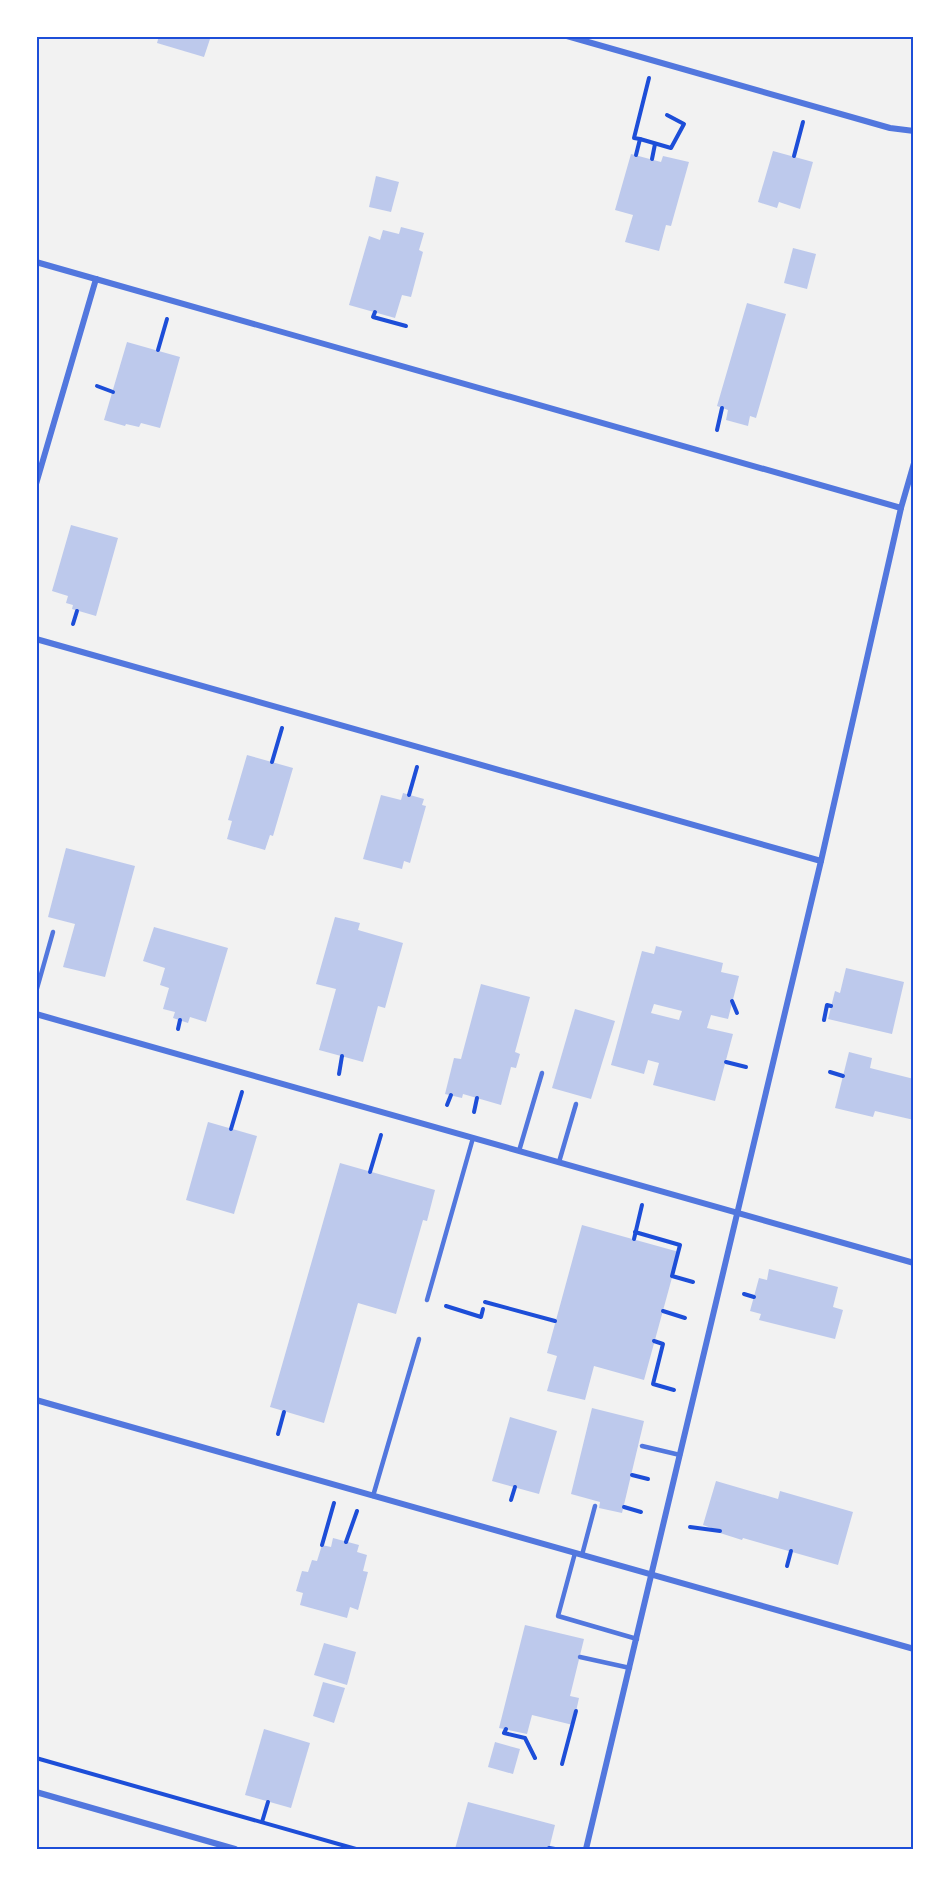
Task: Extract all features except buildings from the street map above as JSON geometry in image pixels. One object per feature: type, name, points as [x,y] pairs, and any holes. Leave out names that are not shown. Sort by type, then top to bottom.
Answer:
[{"type":"street","points":[[567,36],[890,128],[914,131]]},
{"type":"street","points":[[36,262],[901,508]]},
{"type":"street","points":[[36,484],[96,279]]},
{"type":"street","points":[[586,1849],[821,861],[901,508],[914,463]]},
{"type":"street","points":[[36,639],[821,861]]},
{"type":"street","points":[[36,1014],[914,1263]]},
{"type":"street","points":[[36,1400],[914,1649]]},
{"type":"street","points":[[36,1792],[235,1849]]},
{"type":"lane","points":[[36,992],[53,932]]},
{"type":"lane","points":[[519,1151],[542,1073]]},
{"type":"lane","points":[[559,1162],[576,1104]]},
{"type":"lane","points":[[427,1300],[473,1138]]},
{"type":"lane","points":[[373,1496],[419,1339]]},
{"type":"lane","points":[[642,1446],[680,1455]]},
{"type":"lane","points":[[595,1506],[558,1616],[637,1639]]},
{"type":"lane","points":[[580,1657],[630,1668]]},
{"type":"path","points":[[654,61],[634,138],[671,148],[684,124],[667,115]]},
{"type":"path","points":[[636,155],[640,139]]},
{"type":"path","points":[[652,159],[655,144]]},
{"type":"path","points":[[375,312],[373,317],[406,326]]},
{"type":"path","points":[[98,386],[112,392]]},
{"type":"path","points":[[717,430],[722,408]]},
{"type":"path","points":[[73,624],[77,611]]},
{"type":"path","points":[[732,1001],[737,1013]]},
{"type":"path","points":[[824,1020],[827,1005],[831,1006]]},
{"type":"path","points":[[178,1029],[180,1020]]},
{"type":"path","points":[[339,1074],[342,1056]]},
{"type":"path","points":[[726,1062],[746,1067]]},
{"type":"path","points":[[831,1072],[843,1076]]},
{"type":"path","points":[[447,1105],[451,1095]]},
{"type":"path","points":[[474,1112],[477,1098]]},
{"type":"path","points":[[370,1172],[381,1135]]},
{"type":"path","points":[[635,1232],[680,1245],[672,1276],[693,1282]]},
{"type":"path","points":[[744,1294],[754,1298]]},
{"type":"path","points":[[427,1300],[481,1317],[483,1309]]},
{"type":"path","points":[[485,1302],[555,1320]]},
{"type":"path","points":[[663,1311],[685,1318]]},
{"type":"path","points":[[654,1341],[663,1344],[653,1384],[695,1396]]},
{"type":"path","points":[[278,1434],[284,1412]]},
{"type":"path","points":[[632,1475],[648,1479]]},
{"type":"path","points":[[322,1545],[339,1486]]},
{"type":"path","points":[[511,1500],[515,1487]]},
{"type":"path","points":[[346,1542],[363,1493]]},
{"type":"path","points":[[624,1506],[641,1512]]},
{"type":"path","points":[[690,1527],[720,1531]]},
{"type":"path","points":[[787,1566],[792,1551]]},
{"type":"path","points":[[562,1764],[576,1711]]},
{"type":"path","points":[[506,1729],[504,1733],[525,1738],[535,1758]]},
{"type":"path","points":[[36,1758],[356,1849]]},
{"type":"path","points":[[262,1822],[268,1802]]},
{"type":"path","points":[[549,1848],[555,1849]]}]
